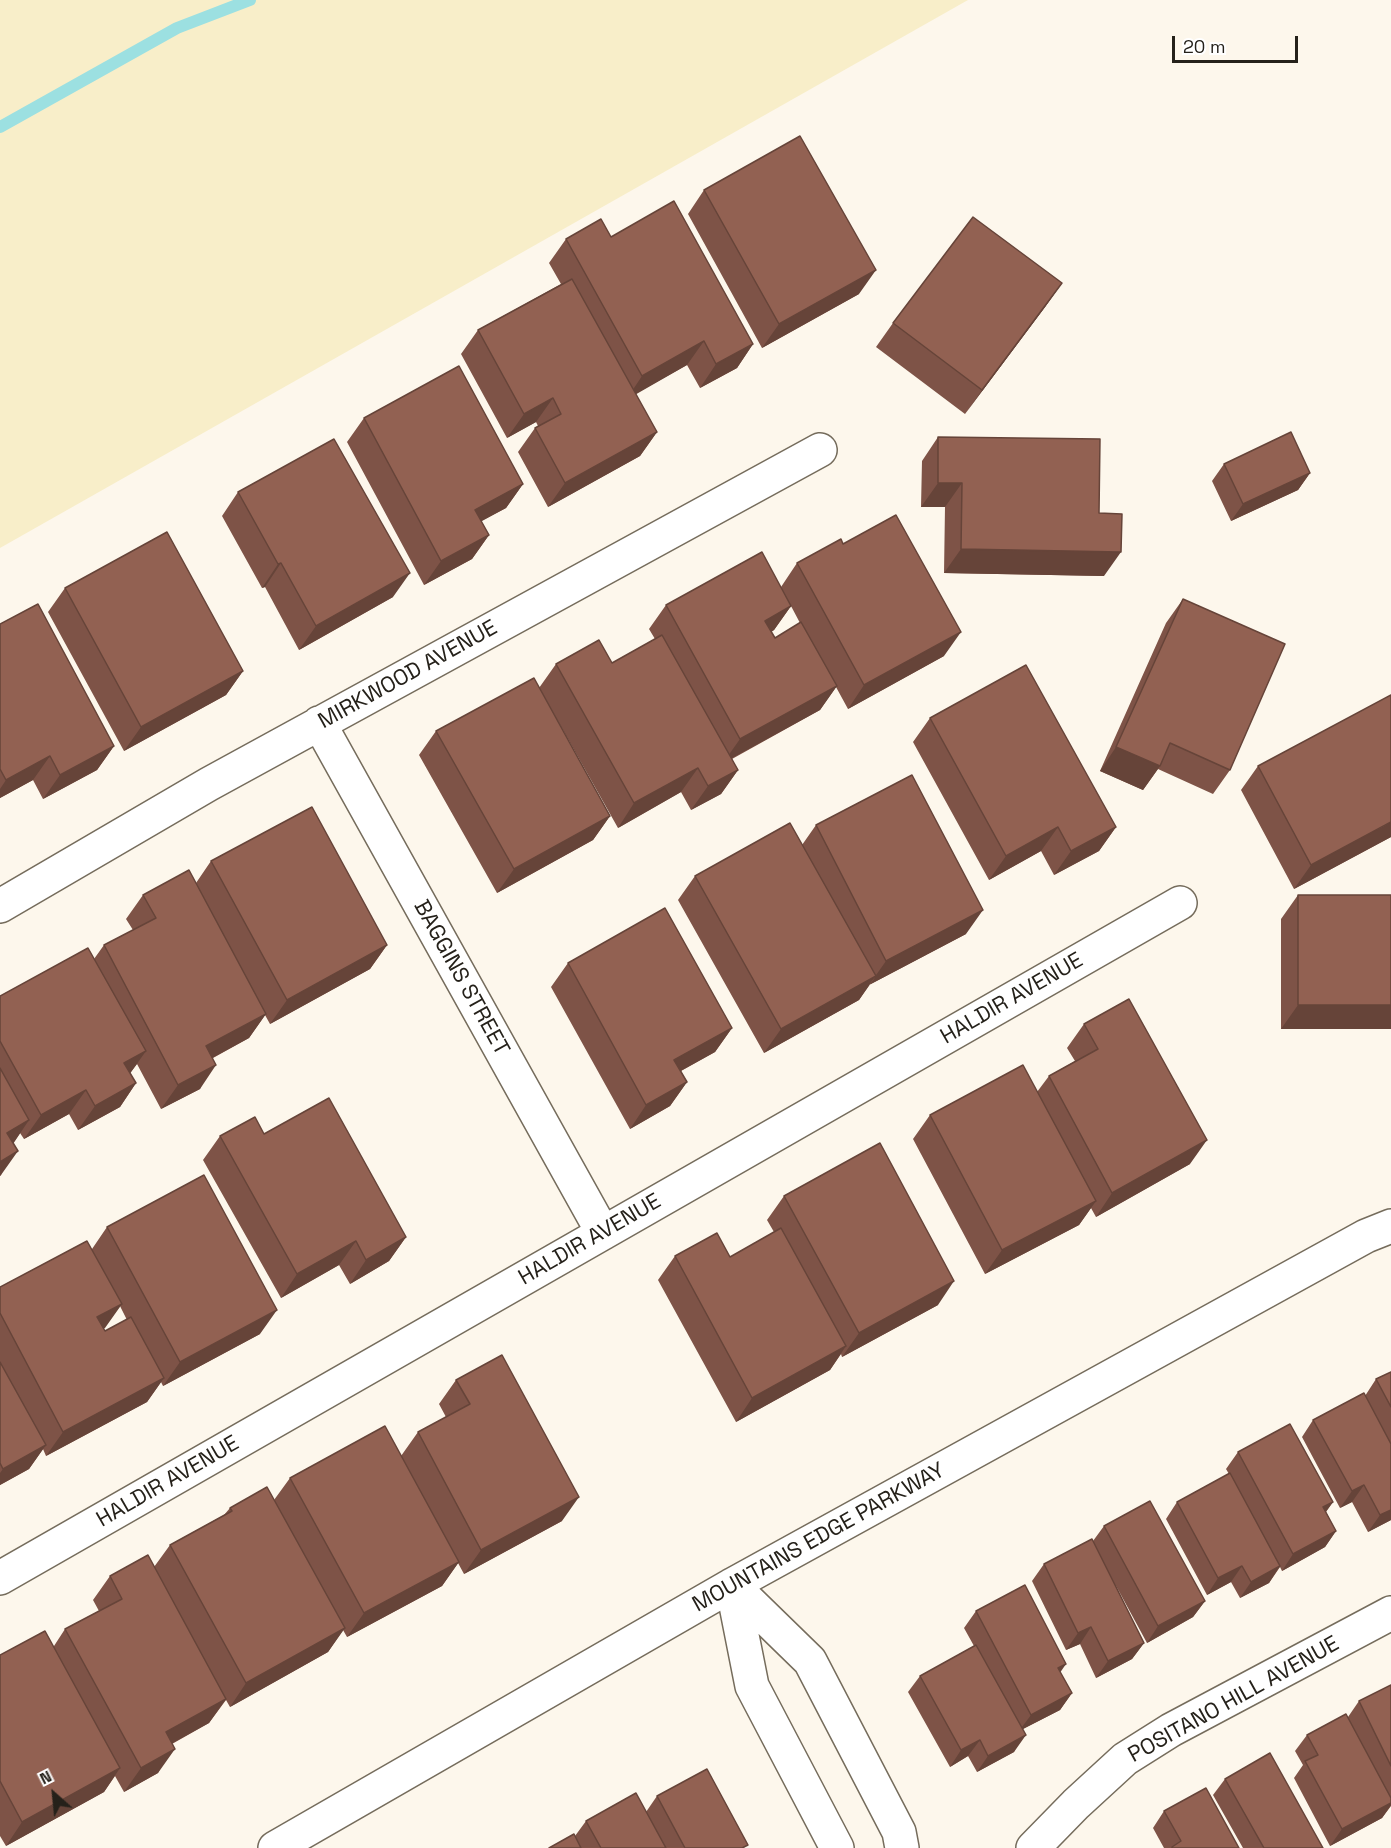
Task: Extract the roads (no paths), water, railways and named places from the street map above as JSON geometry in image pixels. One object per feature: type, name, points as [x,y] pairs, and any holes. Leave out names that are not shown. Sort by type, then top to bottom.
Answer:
[{"type":"street","name":"MIRKWOOD AVENUE","points":[[0,906],[209,783],[820,450]]},
{"type":"street","name":"BAGGINS STREET","points":[[320,723],[603,1233]]},
{"type":"street","name":"HALDIR AVENUE","points":[[0,1578],[1179,903]]},
{"type":"street","name":"MOUNTAINS EDGE PARKWAY","points":[[275,1848],[732,1585],[1378,1231],[1391,1212]]},
{"type":"street","points":[[732,1585],[752,1686],[837,1848]]},
{"type":"street","points":[[732,1585],[810,1661],[899,1832],[903,1848]]},
{"type":"street","name":"POSITANO HILL AVENUE","points":[[1033,1848],[1125,1759],[1171,1730],[1391,1613]]},
{"type":"waterway","points":[[0,127],[177,28],[250,0]]}]
